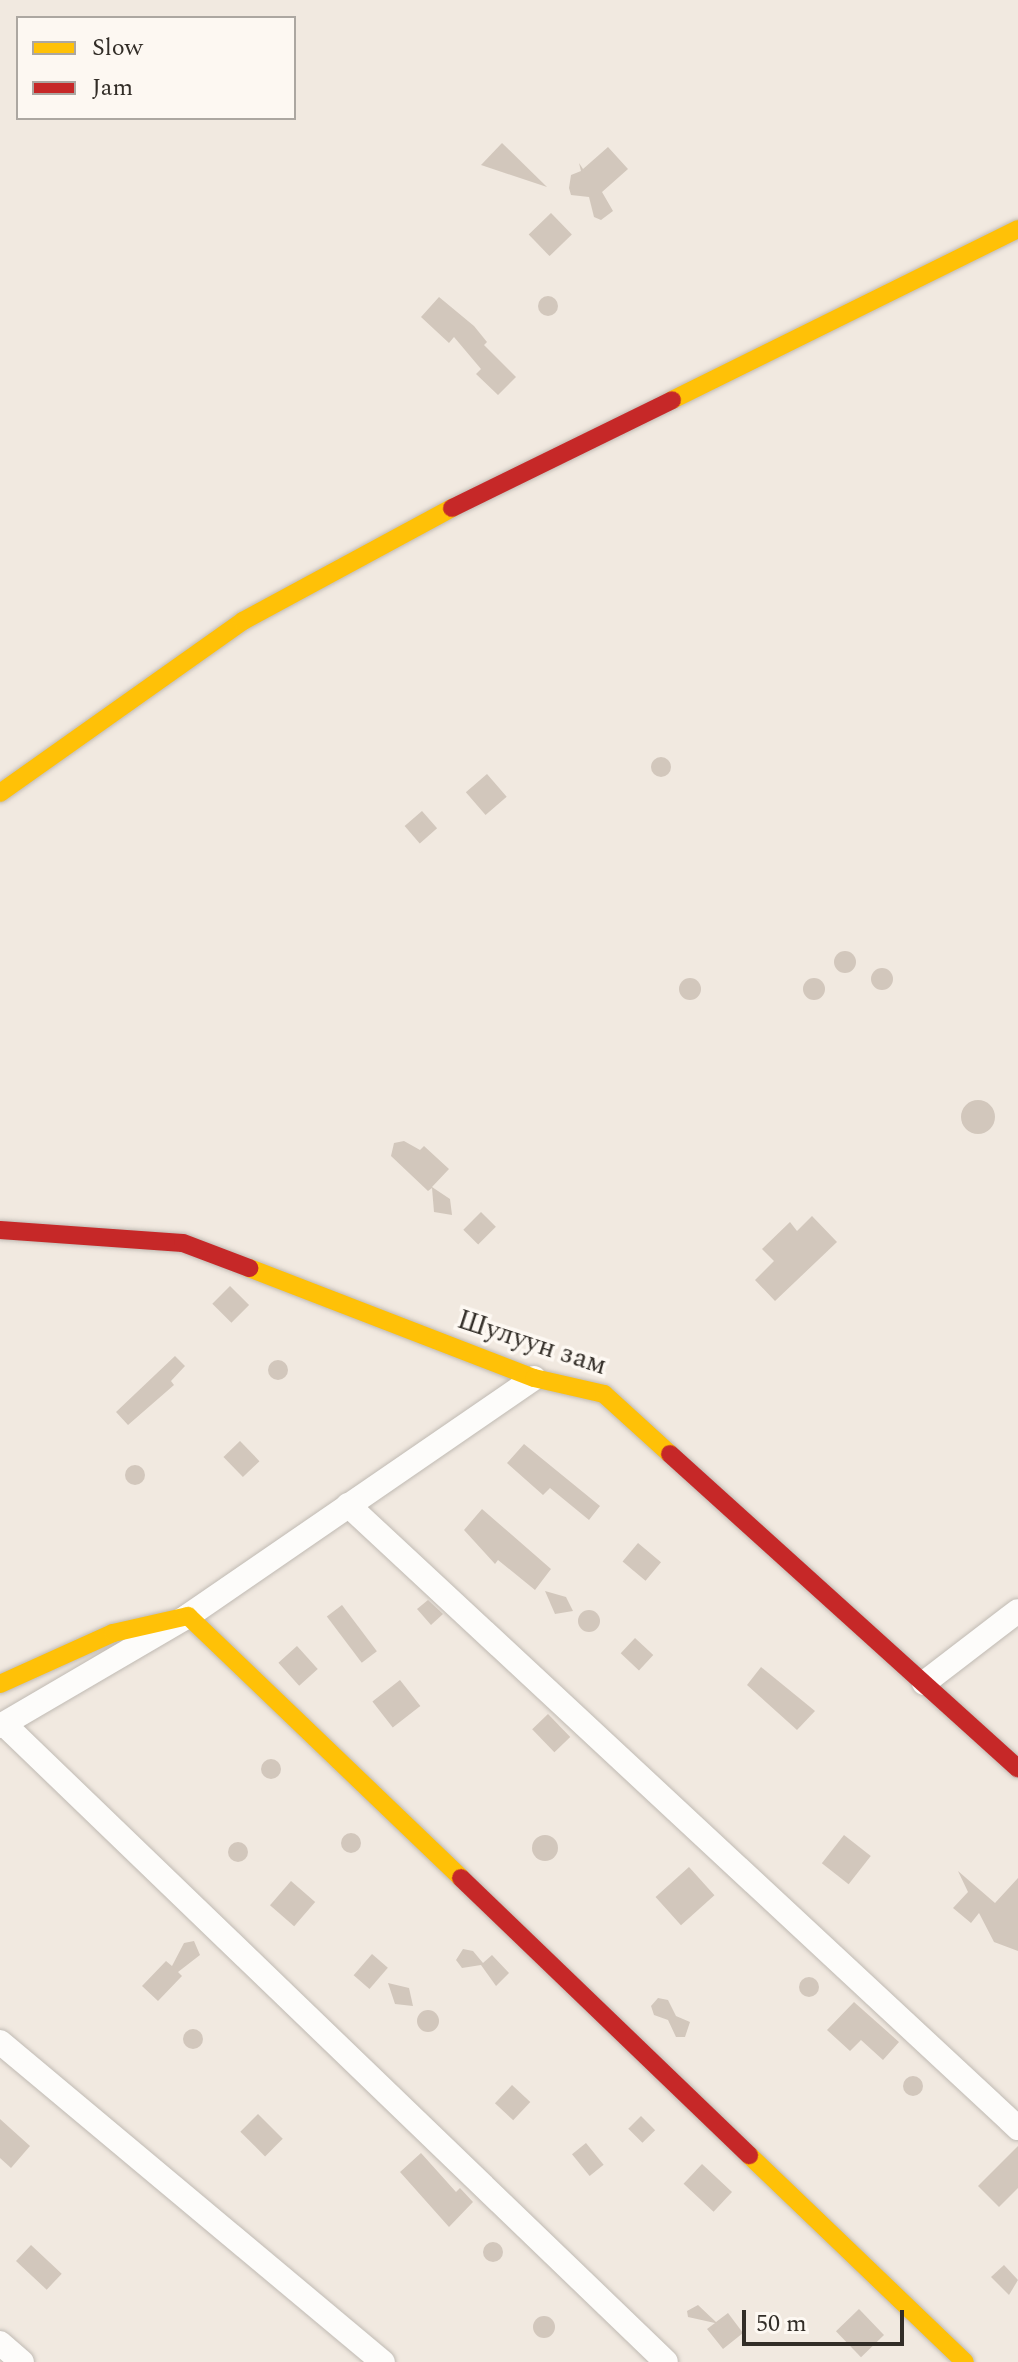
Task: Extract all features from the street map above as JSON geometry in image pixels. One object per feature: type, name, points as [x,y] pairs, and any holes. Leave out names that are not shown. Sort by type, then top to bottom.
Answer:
[{"type":"street","points":[[0,793],[243,621],[410,529],[1018,229]]},
{"type":"street","name":"Шулуун зам","points":[[0,1230],[183,1243],[534,1378],[604,1394],[1018,1768]]},
{"type":"street","points":[[534,1378],[188,1616],[2,1725],[666,2362]]},
{"type":"street","points":[[348,1505],[1018,2128]]},
{"type":"street","points":[[924,1683],[1018,1611]]},
{"type":"street","points":[[0,1684],[113,1633],[188,1616]]},
{"type":"street","points":[[188,1616],[965,2362]]},
{"type":"street","points":[[0,2042],[383,2362]]},
{"type":"street","points":[[0,2343],[22,2362]]},
{"type":"building","points":[[502,143],[547,187],[481,165]]},
{"type":"building","points":[[608,147],[628,169],[602,192],[613,211],[601,220],[594,217],[589,197],[571,195],[569,188],[571,175],[581,171],[579,163],[583,169]]},
{"type":"building","points":[[551,213],[572,235],[550,256],[529,235]]},
{"type":"building","points":[[544,296],[552,296],[558,306],[552,316],[544,316],[538,310],[538,302]]},
{"type":"building","points":[[439,297],[474,326],[487,342],[484,345],[516,377],[498,395],[476,374],[481,369],[454,337],[449,343],[421,317]]},
{"type":"building","points":[[657,757],[665,757],[671,767],[665,777],[657,777],[651,771],[651,763]]},
{"type":"building","points":[[487,774],[507,797],[486,815],[466,792]]},
{"type":"building","points":[[422,811],[437,828],[420,843],[405,826]]},
{"type":"building","points":[[845,951],[853,954],[856,962],[853,970],[845,973],[837,970],[834,962],[837,954]]},
{"type":"building","points":[[882,968],[890,971],[893,979],[890,987],[882,990],[874,987],[871,979],[874,971]]},
{"type":"building","points":[[690,978],[698,981],[701,989],[698,997],[690,1000],[682,997],[679,989],[682,981]]},
{"type":"building","points":[[814,978],[822,981],[825,989],[822,997],[814,1000],[806,997],[803,989],[806,981]]},
{"type":"building","points":[[978,1100],[990,1105],[995,1117],[990,1129],[978,1134],[966,1129],[961,1117],[966,1105]]},
{"type":"building","points":[[404,1141],[420,1150],[424,1146],[449,1169],[432,1187],[450,1199],[452,1215],[434,1212],[432,1188],[428,1191],[391,1156],[394,1143]]},
{"type":"building","points":[[481,1212],[496,1227],[478,1245],[463,1230]]},
{"type":"building","points":[[812,1216],[837,1242],[775,1301],[755,1280],[774,1261],[762,1249],[790,1222],[797,1231]]},
{"type":"building","points":[[230,1286],[249,1305],[231,1323],[212,1304]]},
{"type":"building","points":[[175,1356],[185,1366],[171,1381],[174,1385],[128,1425],[116,1412]]},
{"type":"building","points":[[274,1360],[282,1360],[288,1370],[282,1380],[274,1380],[268,1374],[268,1366]]},
{"type":"building","points":[[240,1441],[259,1461],[243,1477],[223,1457]]},
{"type":"building","points":[[524,1444],[600,1506],[589,1520],[550,1488],[543,1495],[507,1463]]},
{"type":"building","points":[[131,1465],[139,1465],[145,1475],[139,1485],[131,1485],[125,1479],[125,1471]]},
{"type":"building","points":[[482,1509],[551,1569],[535,1590],[498,1560],[495,1564],[464,1530]]},
{"type":"building","points":[[638,1543],[661,1562],[646,1581],[623,1561]]},
{"type":"building","points":[[545,1591],[566,1597],[573,1611],[555,1614]]},
{"type":"building","points":[[428,1600],[443,1614],[431,1625],[417,1609]]},
{"type":"building","points":[[342,1605],[377,1651],[362,1663],[327,1616]]},
{"type":"building","points":[[589,1610],[597,1613],[600,1621],[597,1629],[589,1632],[581,1629],[578,1621],[581,1613]]},
{"type":"building","points":[[635,1638],[653,1655],[639,1670],[621,1653]]},
{"type":"building","points":[[297,1646],[318,1669],[299,1686],[278,1663]]},
{"type":"building","points":[[761,1667],[815,1711],[797,1730],[747,1685]]},
{"type":"building","points":[[400,1680],[420,1706],[393,1728],[372,1702]]},
{"type":"building","points":[[548,1714],[570,1737],[554,1752],[532,1729]]},
{"type":"building","points":[[267,1759],[275,1759],[281,1769],[275,1779],[267,1779],[261,1773],[261,1765]]},
{"type":"building","points":[[347,1833],[355,1833],[361,1843],[355,1853],[347,1853],[341,1847],[341,1839]]},
{"type":"building","points":[[545,1835],[554,1839],[558,1848],[554,1857],[545,1861],[536,1857],[532,1848],[536,1839]]},
{"type":"building","points":[[844,1835],[871,1856],[849,1884],[822,1863]]},
{"type":"building","points":[[234,1842],[242,1842],[248,1852],[242,1862],[234,1862],[228,1856],[228,1848]]},
{"type":"building","points":[[689,1867],[714,1895],[681,1925],[656,1897]]},
{"type":"building","points":[[958,1871],[995,1903],[1018,1878],[1018,1951],[994,1942],[979,1913],[971,1923],[953,1908],[968,1892]]},
{"type":"building","points":[[291,1881],[315,1902],[294,1926],[270,1905]]},
{"type":"building","points":[[194,1941],[200,1955],[178,1972],[182,1976],[158,2001],[142,1986],[166,1961],[172,1966],[184,1943]]},
{"type":"building","points":[[463,1949],[473,1951],[483,1963],[492,1955],[509,1973],[496,1986],[481,1965],[462,1968],[456,1960]]},
{"type":"building","points":[[372,1954],[388,1968],[369,1989],[354,1975]]},
{"type":"building","points":[[805,1977],[813,1977],[819,1987],[813,1997],[805,1997],[799,1991],[799,1983]]},
{"type":"building","points":[[388,1983],[409,1988],[413,2006],[395,2004]]},
{"type":"building","points":[[658,1998],[668,2000],[676,2016],[690,2022],[685,2037],[676,2037],[668,2020],[654,2015],[651,2006]]},
{"type":"building","points":[[854,2002],[899,2042],[883,2060],[861,2040],[850,2051],[827,2030]]},
{"type":"building","points":[[428,2010],[439,2021],[428,2032],[417,2021]]},
{"type":"building","points":[[189,2029],[197,2029],[203,2039],[197,2049],[189,2049],[183,2043],[183,2035]]},
{"type":"building","points":[[909,2076],[917,2076],[923,2086],[917,2096],[909,2096],[903,2090],[903,2082]]},
{"type":"building","points":[[512,2085],[530,2102],[513,2120],[495,2103]]},
{"type":"building","points":[[258,2114],[283,2139],[265,2156],[240,2132]]},
{"type":"building","points":[[641,2116],[655,2130],[642,2143],[628,2129]]},
{"type":"building","points":[[0,2119],[30,2146],[11,2168],[0,2158]]},
{"type":"building","points":[[586,2143],[604,2165],[590,2176],[572,2154]]},
{"type":"building","points":[[1018,2146],[1018,2188],[999,2207],[978,2186]]},
{"type":"building","points":[[421,2153],[456,2192],[460,2188],[473,2202],[449,2227],[400,2172]]},
{"type":"building","points":[[702,2164],[732,2192],[714,2212],[684,2184]]},
{"type":"building","points":[[489,2242],[497,2242],[503,2252],[497,2262],[489,2262],[483,2256],[483,2248]]},
{"type":"building","points":[[31,2245],[62,2274],[47,2290],[16,2261]]},
{"type":"building","points":[[1004,2265],[1018,2280],[1009,2295],[991,2277]]},
{"type":"building","points":[[698,2305],[716,2322],[728,2313],[743,2333],[723,2349],[707,2329],[715,2323],[688,2317],[687,2311]]},
{"type":"building","points":[[859,2309],[884,2335],[861,2357],[836,2331]]},
{"type":"building","points":[[540,2316],[548,2316],[555,2327],[548,2338],[540,2338],[533,2331],[533,2323]]},
{"type":"traffic: slow","points":[[672,400],[1018,229]]},
{"type":"traffic: slow","points":[[0,793],[243,621],[452,508]]},
{"type":"traffic: slow","points":[[249,1268],[534,1378],[604,1394],[670,1454]]},
{"type":"traffic: slow","points":[[0,1684],[113,1633],[188,1616],[461,1878]]},
{"type":"traffic: slow","points":[[749,2155],[965,2362]]},
{"type":"traffic: jam","points":[[452,508],[672,400]]},
{"type":"traffic: jam","points":[[0,1230],[183,1243],[249,1268]]},
{"type":"traffic: jam","points":[[670,1454],[1018,1768]]},
{"type":"traffic: jam","points":[[461,1878],[749,2155]]}]
